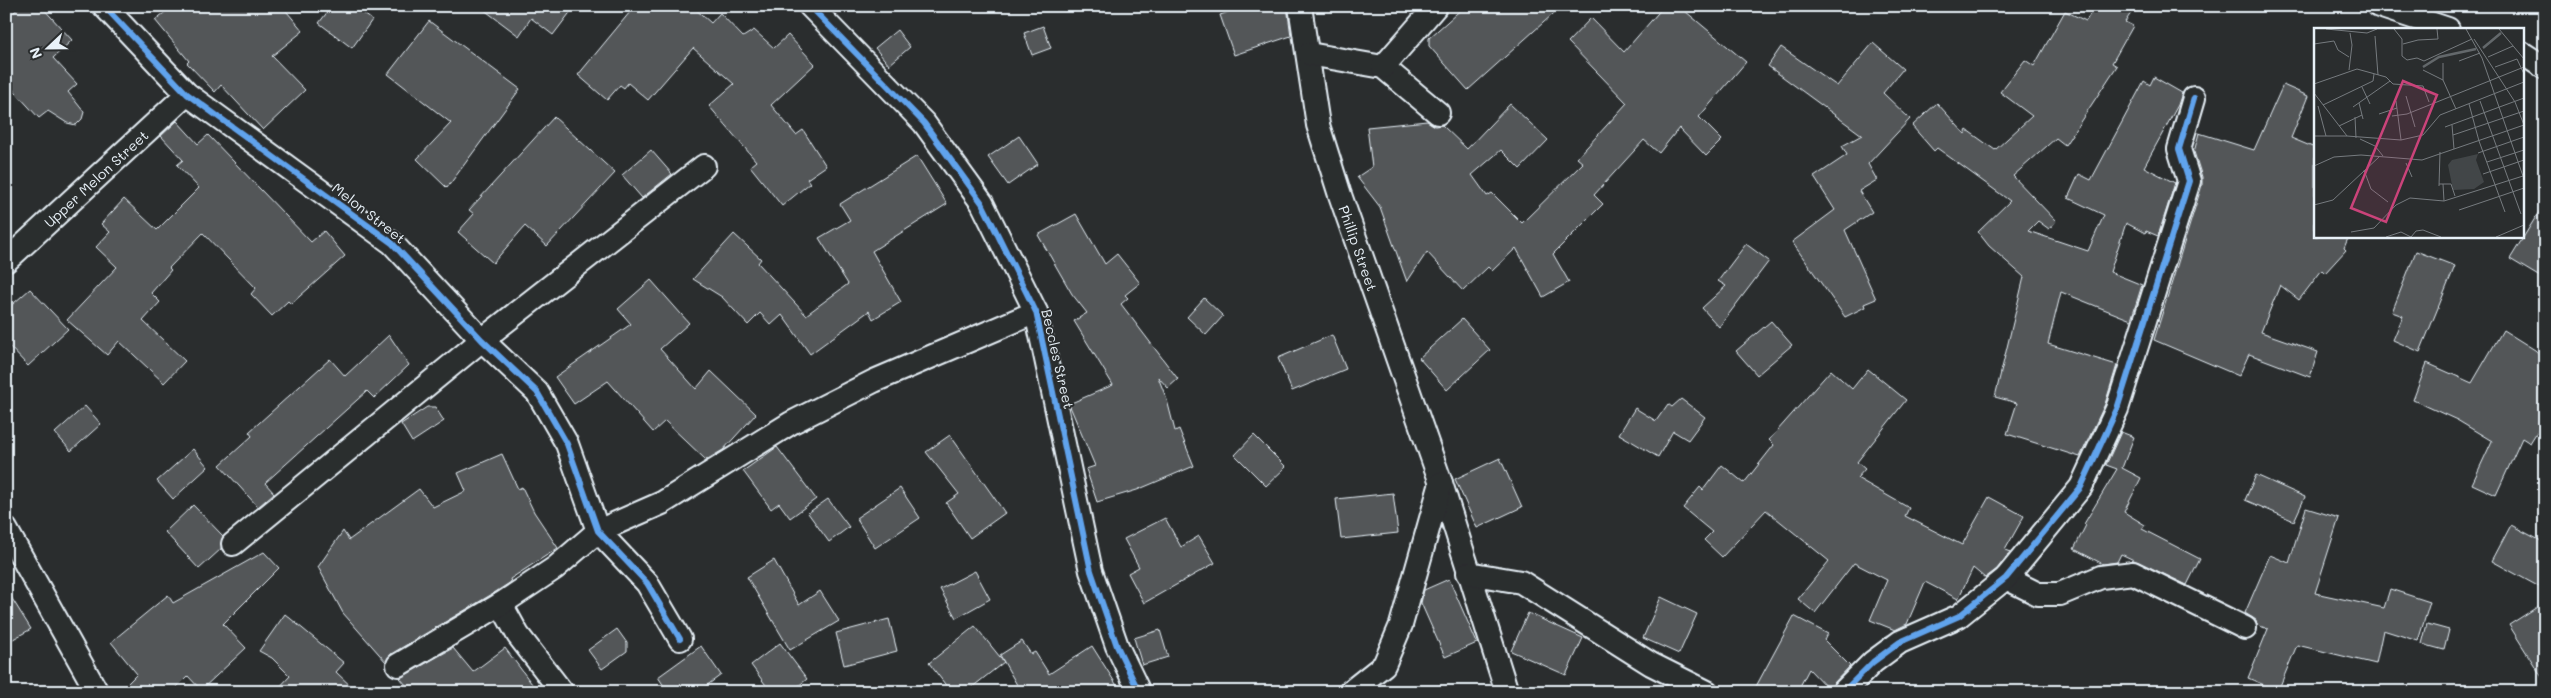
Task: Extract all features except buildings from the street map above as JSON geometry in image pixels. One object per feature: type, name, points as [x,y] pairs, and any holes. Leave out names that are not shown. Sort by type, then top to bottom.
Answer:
[{"type":"street","name":"Melon Street","points":[[104,6],[187,94],[392,243],[482,340],[537,392],[567,444],[598,531]]},
{"type":"street","name":"Beccles Street","points":[[810,6],[924,123],[982,203],[1036,312],[1090,571],[1117,646],[1139,692]]},
{"type":"street","name":"Phillip Street","points":[[1300,6],[1309,54],[1318,125],[1339,192],[1441,483],[1468,574],[1507,692]]},
{"type":"street","points":[[1383,67],[1436,6]]},
{"type":"street","points":[[2379,6],[2445,28]]},
{"type":"street","points":[[1309,54],[1383,67],[1438,112]]},
{"type":"street","points":[[2524,54],[2545,68]]},
{"type":"street","name":"Upper Melon Street","points":[[6,261],[187,94]]},
{"type":"street","points":[[1844,692],[1873,662],[1900,642],[1959,616],[2006,578],[2081,487],[2118,409],[2189,181],[2179,149],[2194,98]]},
{"type":"street","points":[[233,544],[482,340],[704,166]]},
{"type":"street","points":[[398,665],[501,604],[555,568],[598,531],[662,503],[791,423],[866,385],[1036,312]]},
{"type":"street","points":[[1350,692],[1384,665],[1402,625],[1441,483]]},
{"type":"street","points":[[6,529],[97,692]]},
{"type":"street","points":[[598,531],[647,583],[680,639]]},
{"type":"street","points":[[1468,574],[1520,582],[1650,664],[1707,692]]},
{"type":"street","points":[[2006,578],[2038,594],[2060,594],[2101,577],[2133,574],[2245,628]]},
{"type":"street","points":[[501,604],[518,635],[562,692]]},
{"type":"cycle path","points":[[104,6],[187,94],[392,243],[482,340],[537,392],[567,444],[598,531],[647,583],[680,639]]},
{"type":"cycle path","points":[[810,6],[924,123],[982,203],[1036,312],[1091,571],[1117,646],[1139,692]]},
{"type":"cycle path","points":[[1843,692],[1873,662],[1900,642],[1959,616],[2006,578],[2081,487],[2117,409],[2189,181],[2179,149],[2194,98]]}]
